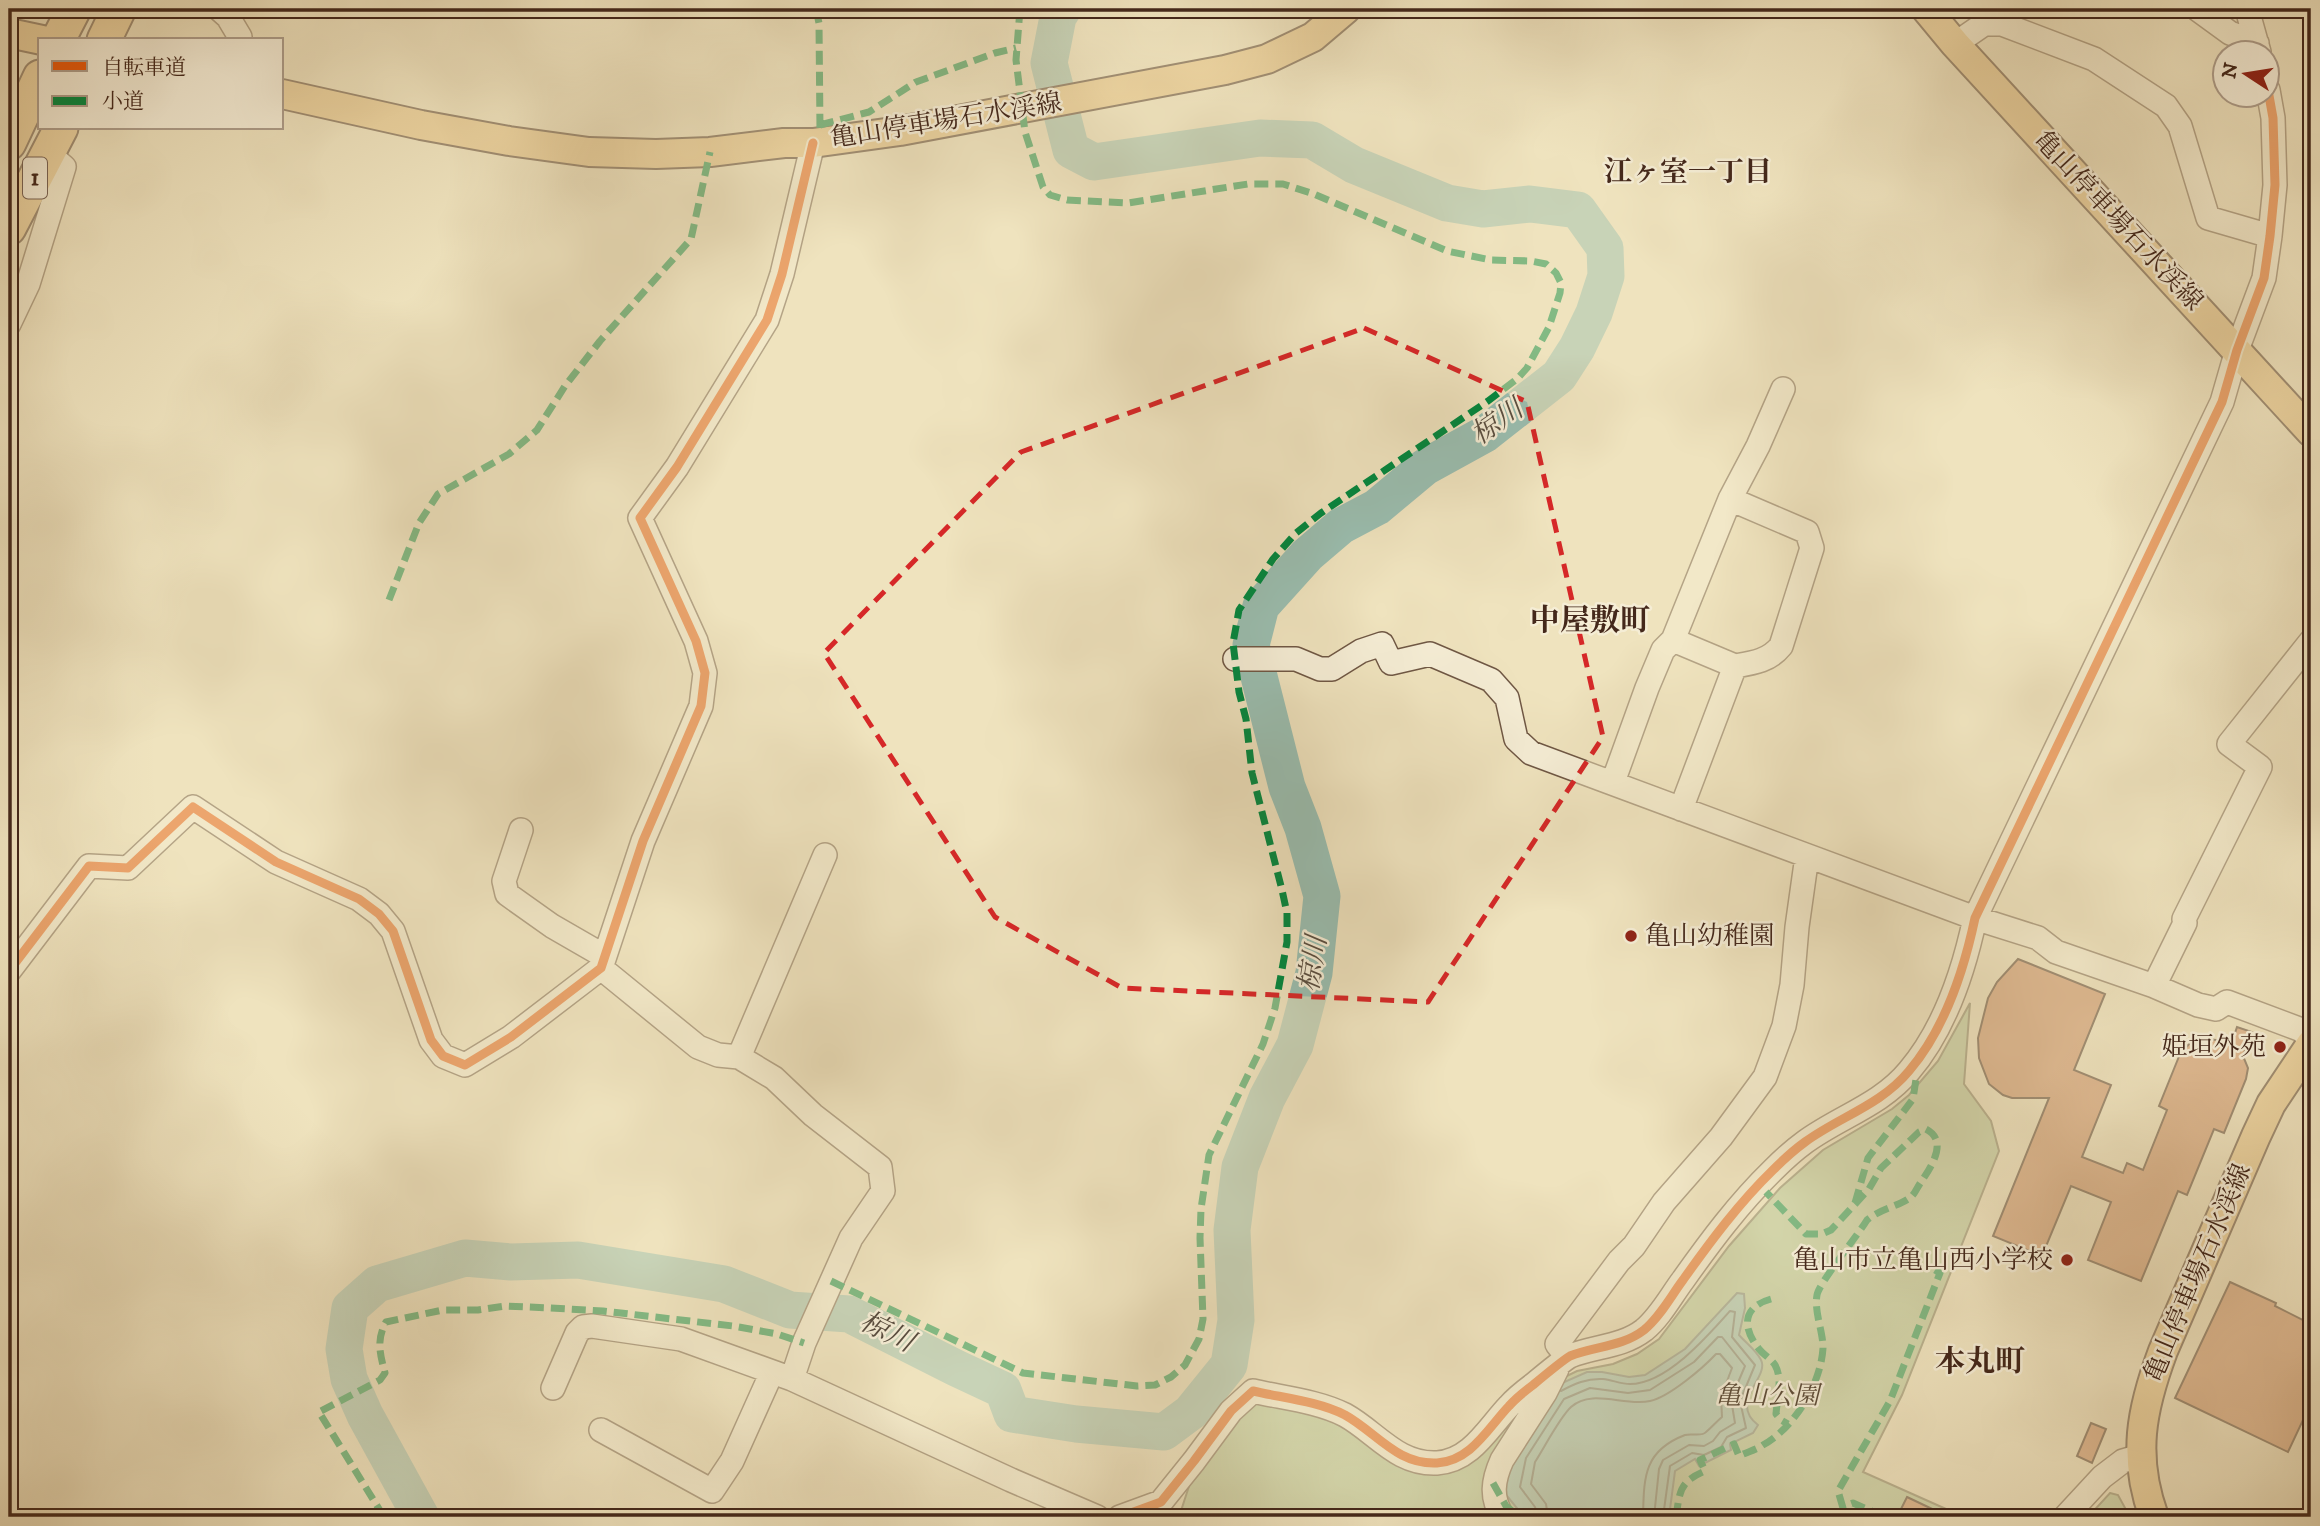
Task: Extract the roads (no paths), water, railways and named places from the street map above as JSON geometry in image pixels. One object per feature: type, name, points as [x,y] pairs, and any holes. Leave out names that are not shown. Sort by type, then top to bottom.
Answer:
[{"type":"highway","points":[[59,38],[74,9]]},
{"type":"highway","points":[[105,38],[119,9]]},
{"type":"highway","name":"1","points":[[9,143],[38,81]]},
{"type":"highway","name":"1","points":[[9,228],[55,140]]},
{"type":"main road","name":"亀山停車場石水渓線","points":[[284,94],[421,125],[589,152],[710,152],[784,143],[813,143],[900,131],[1088,97],[1268,59],[1313,37],[1346,9]]},
{"type":"main road","name":"亀山停車場石水渓線","points":[[1926,9],[1955,44],[2311,432]]},
{"type":"main road","points":[[9,33],[38,39]]},
{"type":"main road","name":"亀山停車場石水渓線","points":[[2154,1517],[2144,1483],[2140,1456],[2146,1401],[2163,1351],[2256,1136],[2272,1104],[2311,1044]]},
{"type":"street","points":[[219,9],[228,17],[240,38]]},
{"type":"street","points":[[2197,9],[2239,38]]},
{"type":"street","points":[[2247,9],[2255,38]]},
{"type":"street","points":[[1955,44],[1984,24],[2002,24],[2094,59],[2166,106],[2180,126],[2208,218],[2270,236]]},
{"type":"street","points":[[1120,1517],[1161,1502],[1231,1411],[1253,1391],[1316,1405],[1346,1416],[1395,1452],[1409,1459],[1437,1463],[1453,1460],[1476,1444],[1510,1404],[1563,1362],[1628,1341],[1646,1329],[1722,1228],[1773,1170],[1805,1141],[1874,1102],[1909,1072],[1940,1025],[1969,945],[1975,918],[2222,402],[2237,350],[2264,278],[2275,185],[2271,108]]},
{"type":"street","points":[[9,324],[28,284],[64,167],[55,140]]},
{"type":"street","points":[[9,971],[89,866],[128,868],[193,807],[276,862],[359,899],[379,914],[393,931],[432,1040],[443,1056],[465,1065],[511,1037],[602,962],[643,841],[701,706],[705,673],[696,641],[640,518],[677,467],[767,320],[782,274],[813,143]]},
{"type":"street","points":[[1613,782],[1663,650],[1673,640],[1730,499],[1758,446],[1783,388]]},
{"type":"street","points":[[1673,640],[1735,666],[1761,661],[1775,654],[1781,646],[1812,548],[1807,532],[1730,499]]},
{"type":"street","points":[[2154,986],[2185,923],[2184,919],[2260,767],[2229,744],[2311,641]]},
{"type":"street","points":[[1236,659],[1296,659],[1332,669],[1361,651],[1382,644],[1391,663],[1430,654],[1491,680],[1507,698],[1516,739],[1531,753],[1975,918],[2038,938],[2056,952],[2154,986],[2198,1005],[2216,1009],[2227,1002],[2299,1029],[2311,1037]]},
{"type":"street","points":[[1681,808],[1735,666]]},
{"type":"street","points":[[521,830],[504,881],[507,894],[602,962],[698,1046],[718,1055],[739,1056],[774,1078],[813,1115],[880,1167],[883,1191],[851,1238],[804,1343],[712,1491],[601,1430]]},
{"type":"street","points":[[739,1056],[825,855]]},
{"type":"street","points":[[1503,1517],[1496,1506],[1493,1483],[1502,1460],[1563,1362],[1557,1344],[1619,1261],[1634,1246],[1664,1202],[1721,1137],[1765,1077],[1784,1026],[1792,985],[1807,856]]},
{"type":"street","points":[[553,1388],[577,1333],[583,1327],[592,1325],[681,1339],[782,1375],[1097,1517]]},
{"type":"street","points":[[2066,1517],[2102,1477],[2123,1461],[2140,1456]]},
{"type":"water","points":[[1737,1293],[1744,1294],[1745,1308],[1739,1335],[1757,1353],[1762,1367],[1748,1399],[1750,1416],[1758,1425],[1753,1433],[1730,1444],[1731,1450],[1699,1466],[1695,1459],[1675,1471],[1669,1517],[1524,1517],[1503,1491],[1507,1466],[1553,1387],[1587,1372],[1629,1377],[1645,1375],[1685,1349]]},
{"type":"waterway","name":"椋川","points":[[421,1517],[365,1415],[349,1379],[344,1349],[350,1308],[377,1284],[465,1258],[511,1262],[578,1260],[724,1284],[790,1310],[849,1314],[1003,1390],[1012,1414],[1076,1424],[1164,1432],[1191,1412],[1229,1365],[1236,1320],[1232,1230],[1240,1167],[1267,1098],[1295,1045],[1314,973],[1322,896],[1303,828],[1287,787],[1251,645],[1261,606],[1307,555],[1341,526],[1377,507],[1425,467],[1485,434],[1559,376],[1577,348],[1594,313],[1606,276],[1605,248],[1578,210],[1530,204],[1483,209],[1447,203],[1354,165],[1312,140],[1260,138],[1094,162],[1071,150],[1049,63],[1058,17],[1063,9]]},
{"type":"place","name":"亀山幼稚園","points":[[1631,936]]},
{"type":"place","name":"姫垣外苑","points":[[2280,1047]]},
{"type":"place","name":"亀山市立亀山西小学校","points":[[2067,1260]]},
{"type":"district","name":"江ヶ室一丁目","points":[[1688,172]]},
{"type":"district","name":"中屋敷町","points":[[1590,621]]},
{"type":"district","name":"本丸町","points":[[1980,1362]]},
{"type":"park label","name":"亀山公園","points":[[1767,1396]]}]
